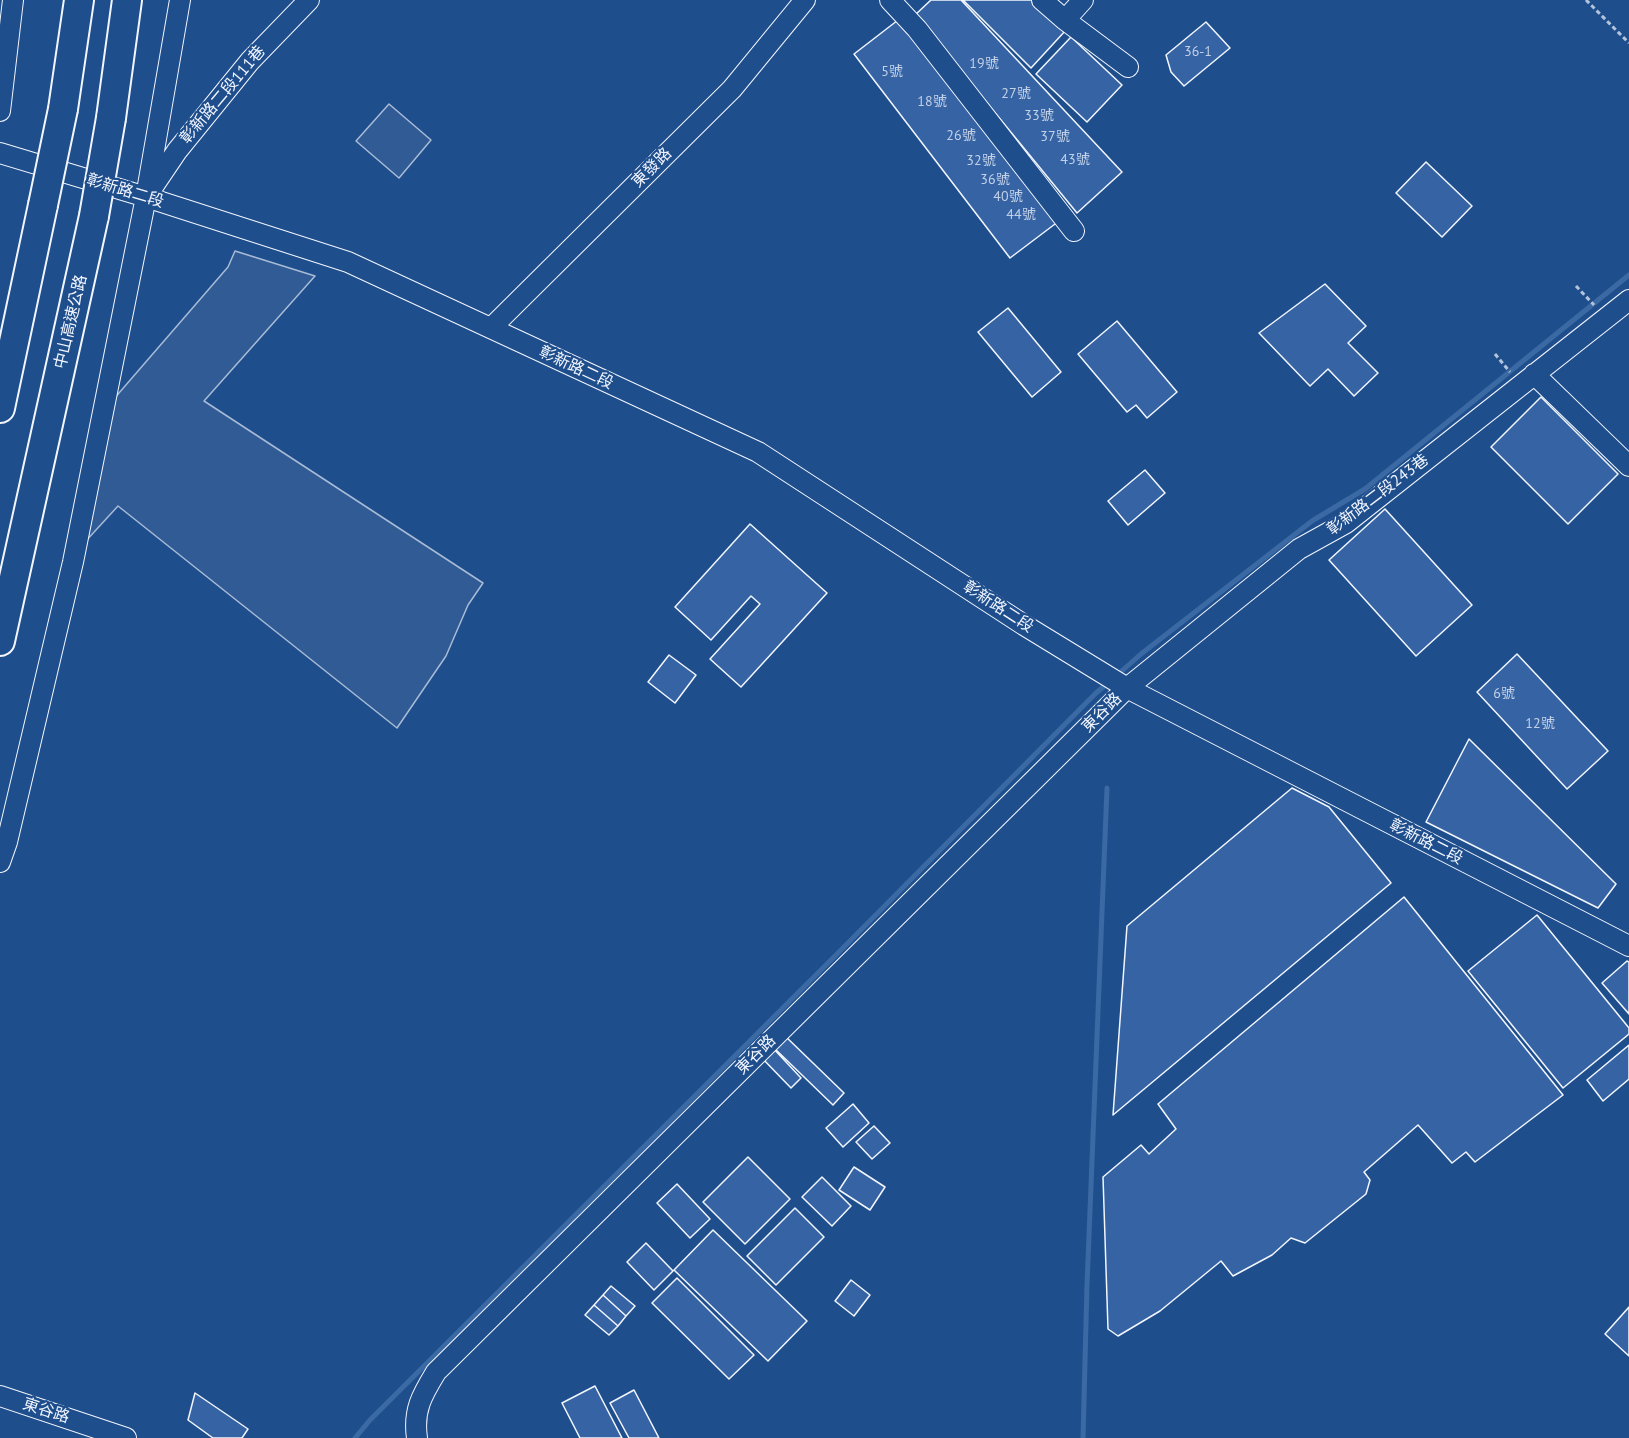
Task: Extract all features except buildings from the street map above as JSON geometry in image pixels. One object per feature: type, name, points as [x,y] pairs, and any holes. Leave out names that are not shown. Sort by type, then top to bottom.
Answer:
[{"type":"highway","points":[[0,408],[63,109],[79,0]]},
{"type":"highway","name":"中山高速公路","points":[[0,641],[94,216],[111,118],[127,0]]},
{"type":"street","points":[[0,111],[13,0]]},
{"type":"street","points":[[0,861],[7,842],[73,561],[146,197],[180,0]]},
{"type":"street","name":"彰新路二段111巷","points":[[146,197],[177,151],[250,61],[309,0]]},
{"type":"street","name":"東發路","points":[[491,328],[732,89],[805,0]]},
{"type":"street","points":[[890,0],[917,29],[1074,231]]},
{"type":"street","points":[[1042,0],[1128,67]]},
{"type":"street","points":[[1065,20],[1083,0]]},
{"type":"street","name":"彰新路二段","points":[[0,153],[348,262],[758,452],[1014,618],[1127,688],[1629,946]]},
{"type":"street","name":"彰新路二段243巷","points":[[1127,688],[1299,549],[1346,523],[1629,300]]},
{"type":"street","points":[[1527,380],[1629,466]]},
{"type":"street","name":"東谷路","points":[[417,1438],[415,1423],[421,1397],[436,1372],[1127,688]]},
{"type":"street","name":"東谷路","points":[[0,1396],[126,1438]]},
{"type":"path","points":[[1586,0],[1629,43]]},
{"type":"path","points":[[1576,286],[1605,318]]},
{"type":"path","points":[[1495,354],[1527,380]]},
{"type":"shaded area","points":[[389,104],[431,140],[399,178],[356,141]]},
{"type":"shaded area","points":[[235,251],[315,276],[204,401],[483,583],[468,605],[446,656],[397,728],[118,506],[73,555],[106,408],[228,267]]},
{"type":"waterway","points":[[1115,677],[1141,654],[1312,521],[1365,489],[1629,275]]},
{"type":"waterway","points":[[355,1438],[370,1420],[1108,683]]},
{"type":"waterway","points":[[1083,1438],[1107,788]]}]
